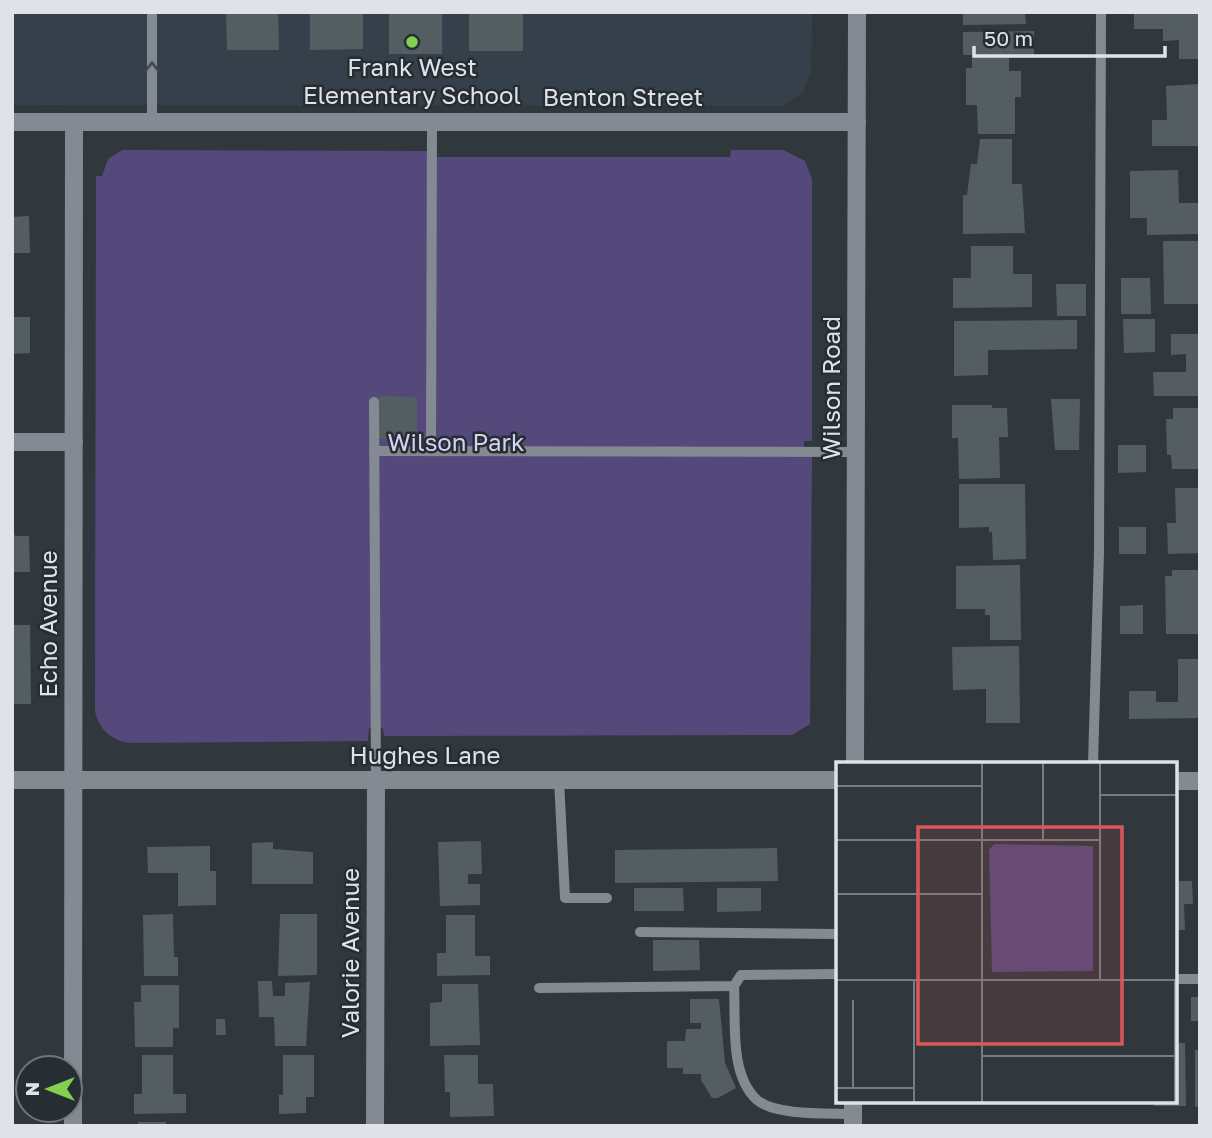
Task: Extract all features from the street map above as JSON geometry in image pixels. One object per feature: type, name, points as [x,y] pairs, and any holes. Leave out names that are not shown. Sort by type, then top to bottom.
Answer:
[{"type":"street","name":"Wilson Road","points":[[855,762],[857,12]]},
{"type":"street","name":"Benton Street","points":[[12,122],[857,122]]},
{"type":"street","name":"Echo Avenue","points":[[73,1126],[74,122]]},
{"type":"street","points":[[12,442],[74,442]]},
{"type":"street","name":"Hughes Lane","points":[[12,780],[836,780]]},
{"type":"street","name":"Valorie Avenue","points":[[375,1126],[376,780]]},
{"type":"street","points":[[1177,781],[1200,781]]},
{"type":"lane","points":[[152,12],[152,122]]},
{"type":"lane","points":[[1093,762],[1099,539],[1101,12]]},
{"type":"lane","points":[[431,451],[432,122]]},
{"type":"lane","points":[[374,402],[376,780]]},
{"type":"lane","points":[[374,451],[856,452]]},
{"type":"lane","points":[[559,780],[565,898],[607,898]]},
{"type":"lane","points":[[640,932],[776,936],[836,934]]},
{"type":"lane","points":[[836,974],[741,975],[734,986],[737,1066],[758,1101],[785,1111],[853,1114]]},
{"type":"lane","points":[[1177,979],[1200,979]]},
{"type":"lane","points":[[539,988],[734,986]]},
{"type":"shaded area","name":"Frank West Elementary School","points":[[12,12],[812,12],[811,71],[803,93],[782,106],[12,105]]},
{"type":"green space","name":"Wilson Park","points":[[122,150],[428,151],[429,157],[730,157],[731,150],[783,150],[805,161],[812,179],[812,441],[804,441],[804,454],[812,455],[810,724],[792,735],[384,736],[383,728],[369,728],[368,741],[131,743],[118,740],[107,733],[95,711],[96,176],[102,176],[108,159]]},
{"type":"building","points":[[226,12],[278,12],[279,50],[227,50]]},
{"type":"building","points":[[310,12],[363,12],[363,49],[310,50]]},
{"type":"building","points":[[389,12],[442,12],[442,54],[389,54]]},
{"type":"building","points":[[469,12],[523,12],[523,51],[469,51]]},
{"type":"building","points":[[963,12],[1025,12],[1026,24],[963,25]]},
{"type":"building","points":[[1134,12],[1200,12],[1200,59],[1179,59],[1179,40],[1163,41],[1163,29],[1134,29]]},
{"type":"building","points":[[1034,31],[1034,55],[1009,56],[1009,71],[1021,71],[1021,97],[1015,97],[1015,134],[978,134],[977,105],[966,105],[966,68],[972,68],[972,55],[963,55],[963,32]]},
{"type":"building","points":[[1200,84],[1200,146],[1152,146],[1152,120],[1167,120],[1166,86]]},
{"type":"building","points":[[980,139],[1012,139],[1012,184],[1022,184],[1025,233],[963,234],[963,195],[967,195],[971,164],[977,164]]},
{"type":"building","points":[[1178,170],[1179,203],[1200,203],[1200,234],[1147,235],[1147,218],[1130,218],[1130,171]]},
{"type":"building","points":[[29,216],[30,253],[12,253],[12,217]]},
{"type":"building","points":[[1163,241],[1200,241],[1200,304],[1164,304]]},
{"type":"building","points":[[971,246],[1013,246],[1013,274],[1032,274],[1032,307],[953,308],[953,278],[971,278]]},
{"type":"building","points":[[1121,278],[1150,278],[1151,314],[1121,314]]},
{"type":"building","points":[[1056,284],[1086,284],[1086,316],[1057,316]]},
{"type":"building","points":[[12,317],[30,317],[30,353],[12,354]]},
{"type":"building","points":[[1123,319],[1155,319],[1155,352],[1124,353]]},
{"type":"building","points":[[1077,320],[1077,349],[988,350],[988,375],[954,376],[954,321]]},
{"type":"building","points":[[1171,334],[1200,334],[1200,396],[1154,396],[1153,372],[1186,372],[1186,354],[1171,355]]},
{"type":"building","points":[[379,396],[417,397],[417,439],[379,439]]},
{"type":"building","points":[[1051,399],[1080,399],[1079,450],[1055,450]]},
{"type":"building","points":[[952,405],[992,405],[992,408],[1007,408],[1008,437],[999,437],[1000,478],[959,479],[958,438],[952,438]]},
{"type":"building","points":[[1173,408],[1200,408],[1200,469],[1172,469],[1171,455],[1167,455],[1166,419],[1173,419]]},
{"type":"building","points":[[1118,445],[1146,445],[1146,472],[1118,473]]},
{"type":"building","points":[[959,484],[1025,484],[1026,559],[993,560],[992,532],[989,532],[989,527],[959,528]]},
{"type":"building","points":[[1175,488],[1200,488],[1200,553],[1168,554],[1167,523],[1176,523]]},
{"type":"building","points":[[12,526],[15,536],[29,536],[30,572],[12,572]]},
{"type":"building","points":[[1119,527],[1146,527],[1146,554],[1119,554]]},
{"type":"building","points":[[1020,565],[1021,640],[990,640],[990,615],[985,615],[985,609],[956,609],[956,566]]},
{"type":"building","points":[[1172,570],[1200,570],[1200,634],[1166,634],[1165,576],[1172,576]]},
{"type":"building","points":[[1143,605],[1143,634],[1120,634],[1120,606]]},
{"type":"building","points":[[12,625],[30,625],[31,704],[12,704]]},
{"type":"building","points":[[1019,646],[1020,723],[986,723],[986,689],[953,690],[952,647]]},
{"type":"building","points":[[1178,659],[1200,659],[1200,718],[1129,719],[1129,691],[1156,691],[1156,702],[1178,702]]},
{"type":"building","points":[[481,841],[482,874],[468,874],[468,884],[480,884],[480,905],[440,906],[438,842]]},
{"type":"building","points":[[273,842],[273,849],[313,852],[313,884],[252,884],[252,843]]},
{"type":"building","points":[[210,846],[210,871],[216,871],[216,905],[178,906],[178,873],[148,873],[147,847]]},
{"type":"building","points":[[777,848],[778,881],[615,883],[615,850]]},
{"type":"building","points":[[1177,881],[1192,881],[1193,904],[1184,904],[1185,930],[1177,930]]},
{"type":"building","points":[[634,888],[683,888],[684,911],[634,911]]},
{"type":"building","points":[[717,888],[761,888],[761,911],[717,912]]},
{"type":"building","points":[[173,914],[174,957],[178,957],[178,976],[144,976],[143,915]]},
{"type":"building","points":[[280,914],[317,914],[317,975],[278,976]]},
{"type":"building","points":[[446,915],[475,915],[475,956],[490,956],[490,975],[437,976],[437,953],[446,953]]},
{"type":"building","points":[[653,940],[699,940],[700,970],[653,971]]},
{"type":"building","points":[[258,981],[272,981],[273,996],[285,996],[285,983],[310,982],[306,1046],[275,1046],[274,1017],[259,1017]]},
{"type":"building","points":[[442,984],[478,984],[480,1045],[430,1046],[430,1003],[442,1002]]},
{"type":"building","points":[[141,985],[179,985],[179,1028],[173,1028],[173,1047],[135,1047],[134,1002],[141,1002]]},
{"type":"building","points":[[1191,997],[1200,997],[1200,1021],[1191,1021]]},
{"type":"building","points":[[690,999],[719,999],[725,1063],[736,1088],[718,1098],[712,1098],[701,1080],[701,1074],[683,1074],[683,1068],[667,1068],[667,1041],[685,1041],[686,1029],[701,1029],[701,1023],[690,1023]]},
{"type":"building","points":[[216,1019],[225,1019],[226,1035],[216,1035]]},
{"type":"building","points":[[1177,1043],[1185,1043],[1186,1106],[1154,1106],[1154,1103],[1177,1103]]},
{"type":"building","points":[[1195,1050],[1200,1050],[1200,1106],[1195,1107]]},
{"type":"building","points":[[142,1055],[173,1055],[173,1094],[186,1094],[186,1113],[134,1114],[134,1094],[142,1094]]},
{"type":"building","points":[[283,1055],[314,1055],[314,1097],[306,1097],[306,1113],[279,1114],[279,1095],[283,1095]]},
{"type":"building","points":[[444,1055],[478,1055],[478,1084],[493,1084],[494,1116],[450,1117],[450,1092],[445,1092]]},
{"type":"building","points":[[919,1103],[979,1103],[979,1104]]},
{"type":"building","points":[[138,1122],[166,1122],[166,1126],[138,1126]]},
{"type":"place","name":"Frank West Elementary School","points":[[412,42]]}]
